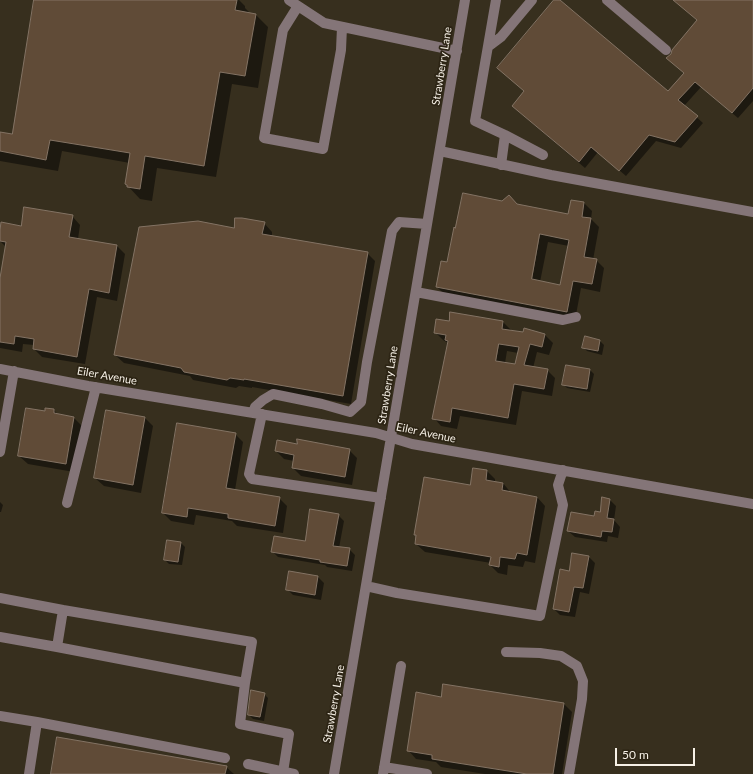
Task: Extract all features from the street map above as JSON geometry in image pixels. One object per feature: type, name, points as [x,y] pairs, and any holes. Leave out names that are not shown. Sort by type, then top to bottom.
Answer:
[{"type":"street","points":[[289,0],[324,23],[457,51]]},
{"type":"street","name":"Strawberry Lane","points":[[334,774],[465,0]]},
{"type":"street","points":[[496,0],[475,121],[543,155]]},
{"type":"street","points":[[489,46],[501,37],[532,0]]},
{"type":"street","points":[[607,0],[666,50]]},
{"type":"street","points":[[298,6],[284,30],[264,138],[323,149],[341,50],[342,27]]},
{"type":"street","points":[[502,165],[505,135]]},
{"type":"street","points":[[440,151],[502,165],[753,212]]},
{"type":"street","points":[[381,498],[252,479],[249,474],[257,414],[255,407],[273,394],[322,404],[350,412],[361,402],[367,362],[392,231],[399,222],[427,224]]},
{"type":"street","points":[[416,292],[563,320],[576,318]]},
{"type":"street","name":"Eiler Avenue","points":[[0,369],[96,387],[376,433],[412,444],[753,504]]},
{"type":"street","points":[[0,452],[4,401],[14,371]]},
{"type":"street","points":[[67,504],[96,387]]},
{"type":"street","points":[[366,586],[397,593],[540,616],[563,505],[558,486],[563,470]]},
{"type":"street","points":[[0,598],[252,642],[240,724],[289,734],[283,772]]},
{"type":"street","points":[[57,647],[63,610]]},
{"type":"street","points":[[0,637],[246,683]]},
{"type":"street","points":[[506,652],[540,653],[561,656],[577,666],[583,681],[582,699],[569,774]]},
{"type":"street","points":[[401,666],[383,771],[427,774]]},
{"type":"street","points":[[0,716],[225,758]]},
{"type":"street","points":[[29,774],[37,722]]},
{"type":"street","points":[[248,764],[294,774]]},
{"type":"building","points":[[34,0],[237,0],[235,10],[256,14],[245,76],[220,72],[204,166],[145,156],[140,189],[127,187],[125,184],[130,153],[50,140],[46,160],[0,151],[0,132],[12,134]]},
{"type":"building","points":[[554,0],[560,0],[668,91],[684,73],[666,58],[671,54],[672,50],[697,20],[673,0],[753,0],[753,88],[732,113],[695,82],[678,100],[698,116],[675,142],[649,135],[619,171],[591,147],[579,162],[512,106],[524,91],[497,68]]},
{"type":"building","points":[[463,193],[502,201],[509,195],[517,204],[568,214],[571,200],[584,202],[582,217],[591,218],[584,257],[597,259],[592,284],[573,281],[567,312],[436,287],[441,261],[447,262],[454,227],[455,228]],"holes":[[[540,234],[569,240],[560,285],[532,279]]]},
{"type":"building","points":[[24,207],[73,215],[69,237],[117,245],[109,293],[89,289],[77,357],[33,349],[34,339],[15,336],[14,344],[0,342],[0,278],[6,242],[0,241],[1,222],[21,226]]},
{"type":"building","points":[[235,218],[265,222],[262,234],[368,252],[343,396],[244,379],[230,378],[227,380],[184,372],[181,368],[114,355],[139,227],[198,221],[234,228]]},
{"type":"building","points":[[450,312],[503,321],[502,329],[523,332],[524,328],[545,334],[542,347],[530,344],[524,365],[548,369],[544,389],[514,384],[508,418],[452,408],[450,422],[432,419],[448,341],[445,340],[446,335],[434,333],[436,319],[449,321]],"holes":[[[499,344],[519,347],[515,364],[496,361]]]},
{"type":"building","points":[[585,336],[600,340],[598,351],[582,348]]},
{"type":"building","points":[[566,365],[590,369],[587,389],[562,385]]},
{"type":"building","points":[[26,408],[45,411],[45,408],[54,409],[54,413],[74,417],[66,464],[18,456]]},
{"type":"building","points":[[106,410],[145,417],[133,485],[94,478]]},
{"type":"building","points":[[177,423],[236,433],[226,488],[280,497],[275,526],[228,518],[228,514],[188,508],[187,517],[162,513]]},
{"type":"building","points":[[297,439],[350,449],[345,477],[292,468],[294,455],[275,451],[277,440],[297,444]]},
{"type":"building","points":[[473,468],[487,470],[486,480],[503,483],[502,490],[537,497],[527,555],[517,553],[515,559],[500,557],[499,567],[489,565],[491,557],[415,544],[416,535],[414,535],[424,477],[470,485]]},
{"type":"building","points":[[602,497],[610,499],[607,518],[614,519],[612,532],[602,531],[601,537],[567,531],[571,512],[594,516],[595,511],[600,512]]},
{"type":"building","points":[[310,509],[339,514],[333,546],[350,548],[347,566],[271,552],[274,536],[305,541]]},
{"type":"building","points":[[167,540],[181,542],[178,562],[164,560]]},
{"type":"building","points":[[572,553],[589,556],[583,588],[574,587],[569,612],[553,609],[560,569],[569,571]]},
{"type":"building","points":[[289,571],[318,576],[315,595],[286,590]]},
{"type":"building","points":[[443,684],[564,703],[553,774],[527,774],[432,759],[432,755],[407,751],[416,692],[441,697]]},
{"type":"building","points":[[251,690],[265,693],[260,717],[248,715]]},
{"type":"building","points":[[57,737],[227,766],[225,774],[51,774]]}]
